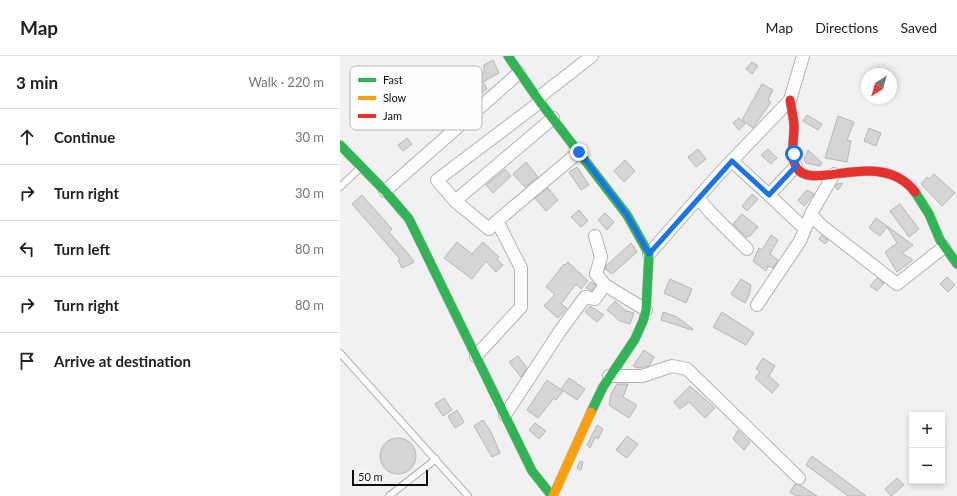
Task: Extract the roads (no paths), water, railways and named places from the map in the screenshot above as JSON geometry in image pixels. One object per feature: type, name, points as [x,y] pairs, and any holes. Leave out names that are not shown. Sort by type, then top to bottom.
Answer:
[{"type":"street","points":[[579,152],[489,229],[455,201],[437,180],[539,100],[592,56]]},
{"type":"street","points":[[803,56],[790,100],[794,127],[794,154],[796,166],[799,172],[804,175],[816,176],[869,168],[885,171],[904,180],[927,211],[939,239],[955,259],[957,264]]},
{"type":"street","points":[[340,145],[385,191],[408,219],[532,471],[552,496],[596,402],[610,376],[635,339],[646,310],[649,254],[627,215],[519,73],[511,57]]},
{"type":"street","points":[[482,106],[519,73]]},
{"type":"street","points":[[649,254],[698,198],[790,100]]},
{"type":"street","points":[[455,201],[553,118]]},
{"type":"street","points":[[385,191],[454,130]]},
{"type":"street","points":[[732,161],[806,229]]},
{"type":"street","points":[[769,195],[796,166]]},
{"type":"street","points":[[757,305],[800,241],[812,216],[812,212],[834,174]]},
{"type":"street","points":[[698,198],[747,249]]},
{"type":"street","points":[[812,216],[822,226],[897,284],[944,247]]},
{"type":"street","points":[[476,356],[521,307],[521,268],[497,221]]},
{"type":"street","points":[[595,236],[601,257],[596,274],[605,285],[646,310]]},
{"type":"street","points":[[504,415],[560,331],[585,297],[595,299],[605,285]]},
{"type":"street","points":[[610,376],[642,376],[672,366],[687,369],[799,478]]},
{"type":"lane","points":[[340,187],[362,167]]},
{"type":"lane","points":[[340,353],[468,496]]},
{"type":"lane","points":[[389,496],[436,459]]}]
